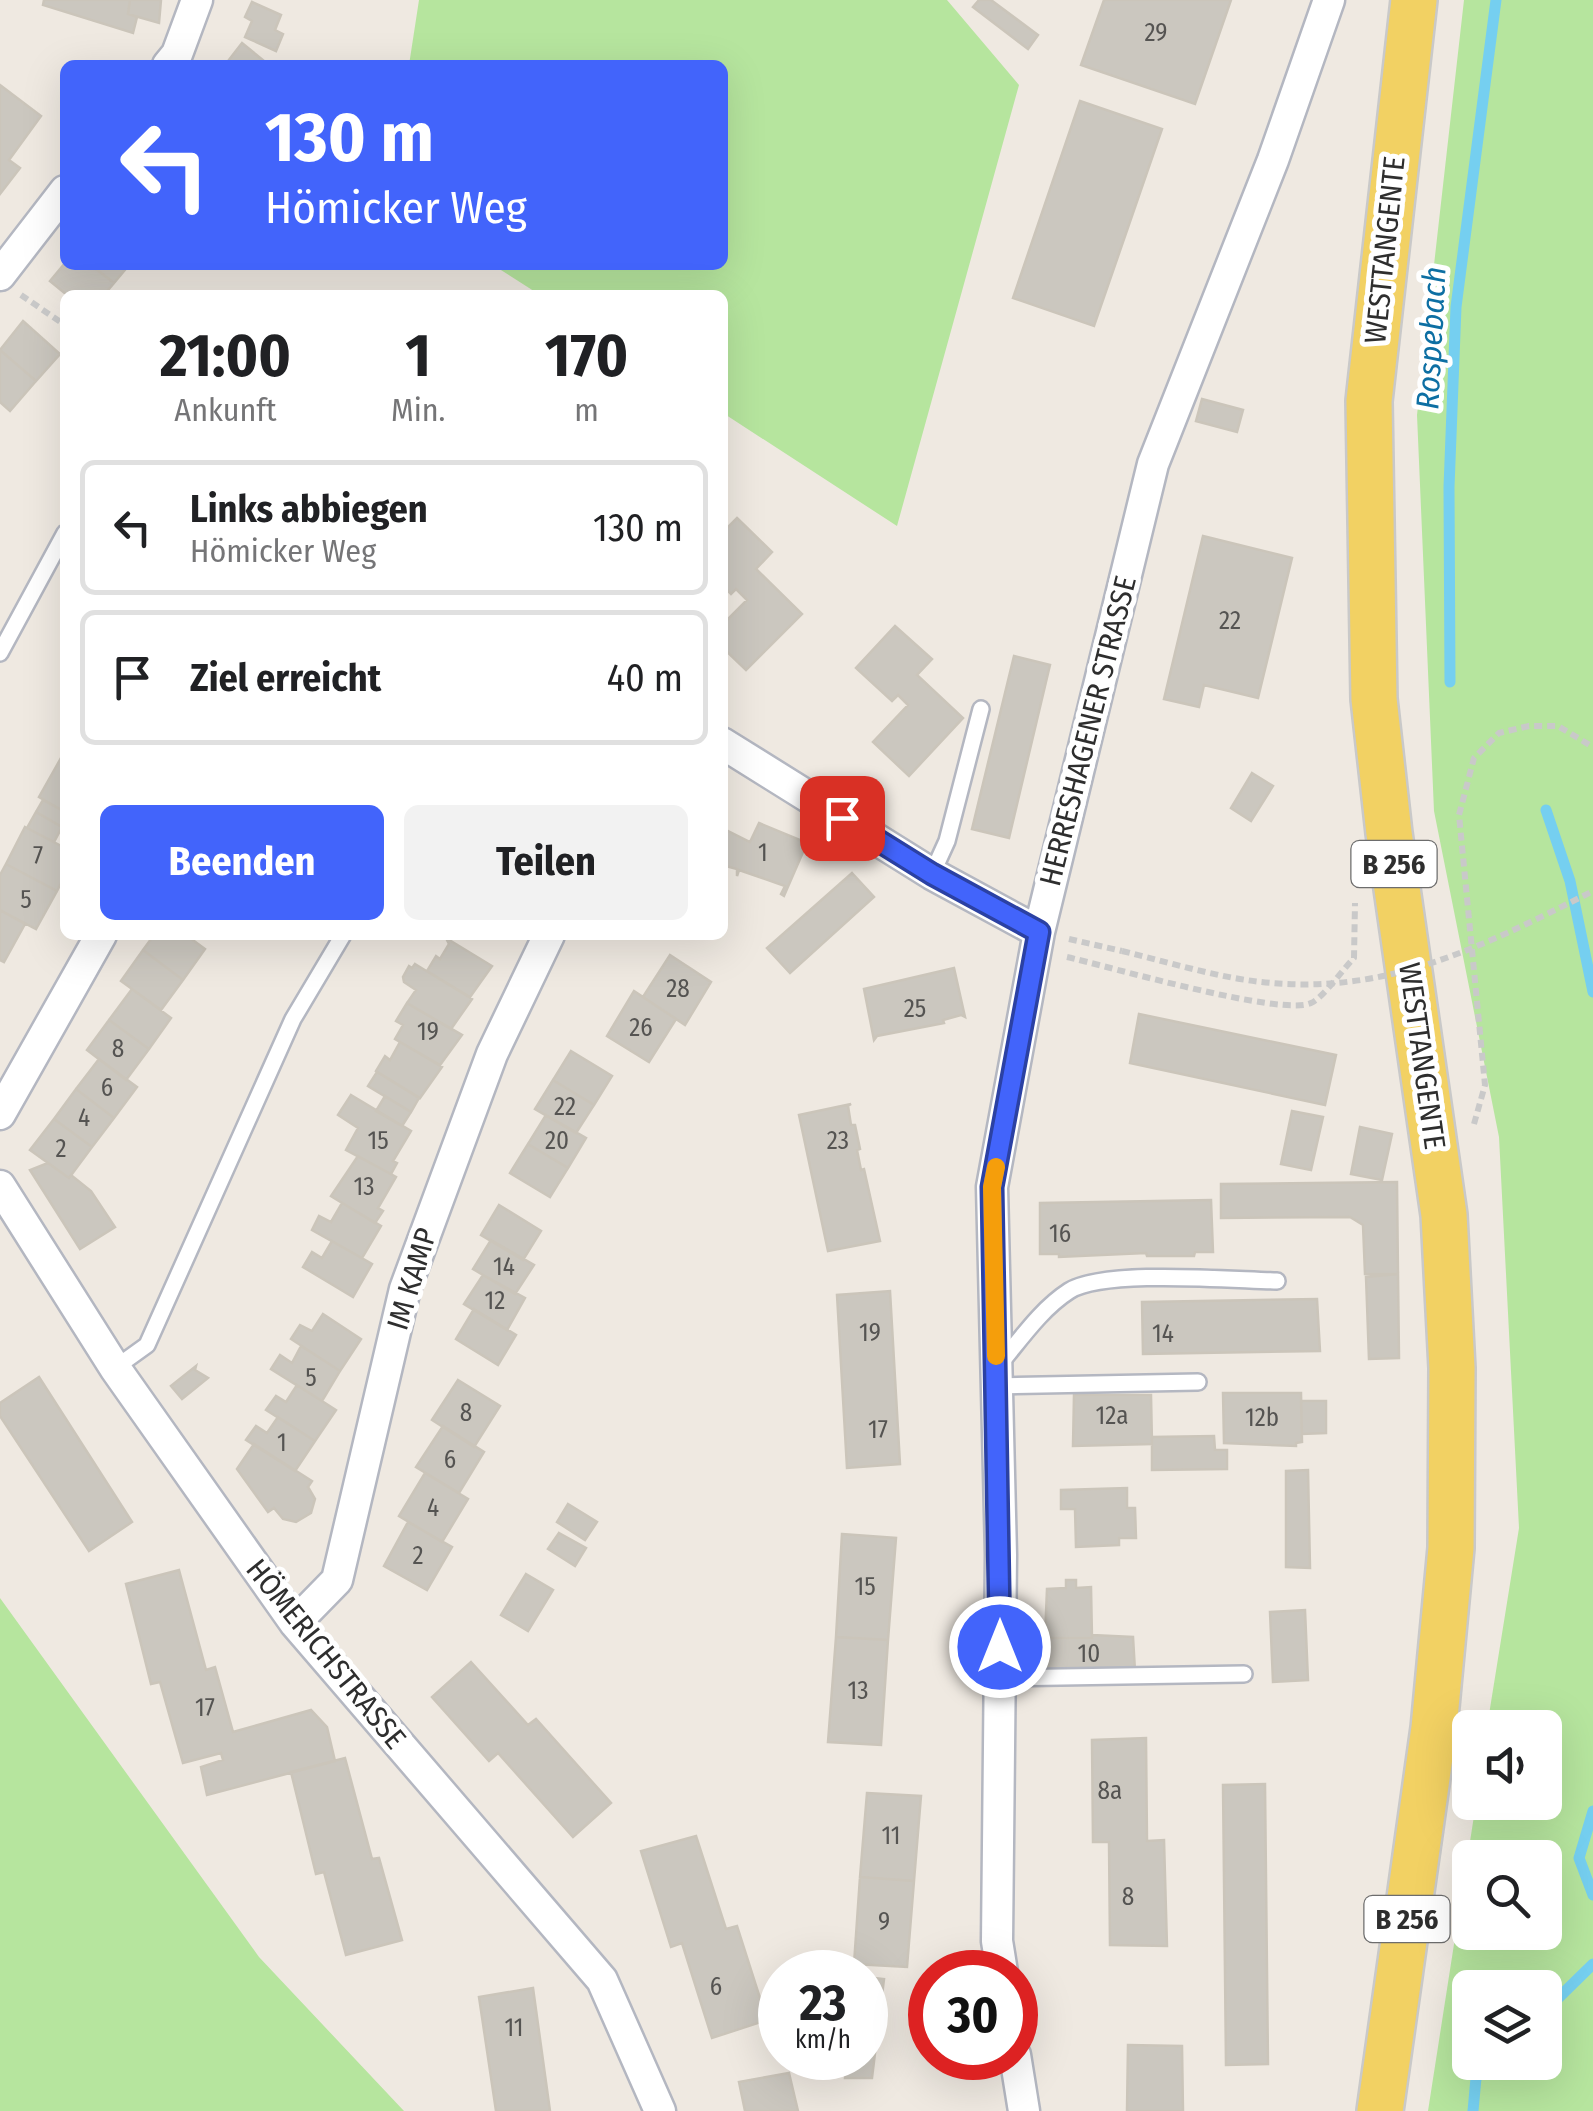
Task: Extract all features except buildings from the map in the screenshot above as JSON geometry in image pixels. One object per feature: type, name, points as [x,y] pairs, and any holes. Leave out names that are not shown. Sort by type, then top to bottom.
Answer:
[{"type":"main road","name":"WESTTANGENTE","points":[[1380,2111],[1434,1728],[1451,1548],[1452,1368],[1444,1216],[1374,699],[1369,401],[1414,0]]},
{"type":"street","points":[[172,60],[197,0]]},
{"type":"street","name":"HERRESHAGENER STRASSE","points":[[998,1950],[1000,1678],[992,1187],[1042,933],[1154,464],[1330,0]]},
{"type":"street","points":[[6,282],[60,199]]},
{"type":"street","points":[[728,747],[932,874],[1042,933]]},
{"type":"street","points":[[0,1114],[98,940]]},
{"type":"street","name":"IM KAMP","points":[[295,1624],[337,1580],[405,1289],[492,1054],[547,940]]},
{"type":"street","name":"HÖMERICHSTRASSE","points":[[0,1186],[115,1368],[295,1624],[602,1980],[660,2111]]},
{"type":"street","points":[[1019,2080],[1024,2111]]},
{"type":"lane","points":[[0,653],[60,542]]},
{"type":"lane","points":[[932,874],[947,841],[981,708]]},
{"type":"lane","points":[[115,1368],[147,1344],[293,1019],[339,940]]},
{"type":"lane","points":[[997,1377],[1036,1321],[1070,1290],[1105,1278],[1278,1281]]},
{"type":"lane","points":[[997,1377],[1198,1382]]},
{"type":"lane","points":[[1000,1678],[1244,1674]]},
{"type":"path","points":[[6,282],[60,321]]},
{"type":"path","points":[[1470,1138],[1485,1084],[1458,815],[1474,758],[1499,733],[1529,726],[1558,726],[1593,747]]},
{"type":"path","points":[[1042,933],[1236,978],[1350,982],[1445,960],[1491,942],[1593,891]]},
{"type":"path","points":[[1042,933],[1062,956],[1289,1007],[1312,1003],[1354,958],[1355,900]]},
{"type":"green space","points":[[419,0],[947,0],[1019,85],[897,526],[728,416],[728,290],[532,290],[501,270],[728,270],[728,60],[410,60]]},
{"type":"green space","points":[[1464,0],[1593,0],[1593,2111],[1428,2111],[1453,1950],[1562,1950],[1562,1840],[1470,1840],[1473,1820],[1562,1820],[1562,1710],[1490,1710],[1519,1528],[1499,1137],[1434,811],[1417,415]]},
{"type":"green space","points":[[0,1598],[259,1957],[404,2111],[0,2111]]},
{"type":"waterway","name":"Rospebach","points":[[1450,682],[1449,487],[1456,307],[1496,0]]},
{"type":"waterway","name":"Rospebach","points":[[1546,810],[1570,881],[1593,992]]},
{"type":"waterway","name":"Rospebach","points":[[1593,1811],[1579,1858],[1593,1895]]},
{"type":"waterway","name":"Rospebach","points":[[1562,1994],[1593,1964]]},
{"type":"waterway","name":"Rospebach","points":[[1473,2111],[1476,2080]]},
{"type":"slow traffic","points":[[996,1167],[992,1187],[996,1356]]},
{"type":"route","points":[[842,818],[932,874],[1039,932],[992,1187],[1000,1647]]}]
